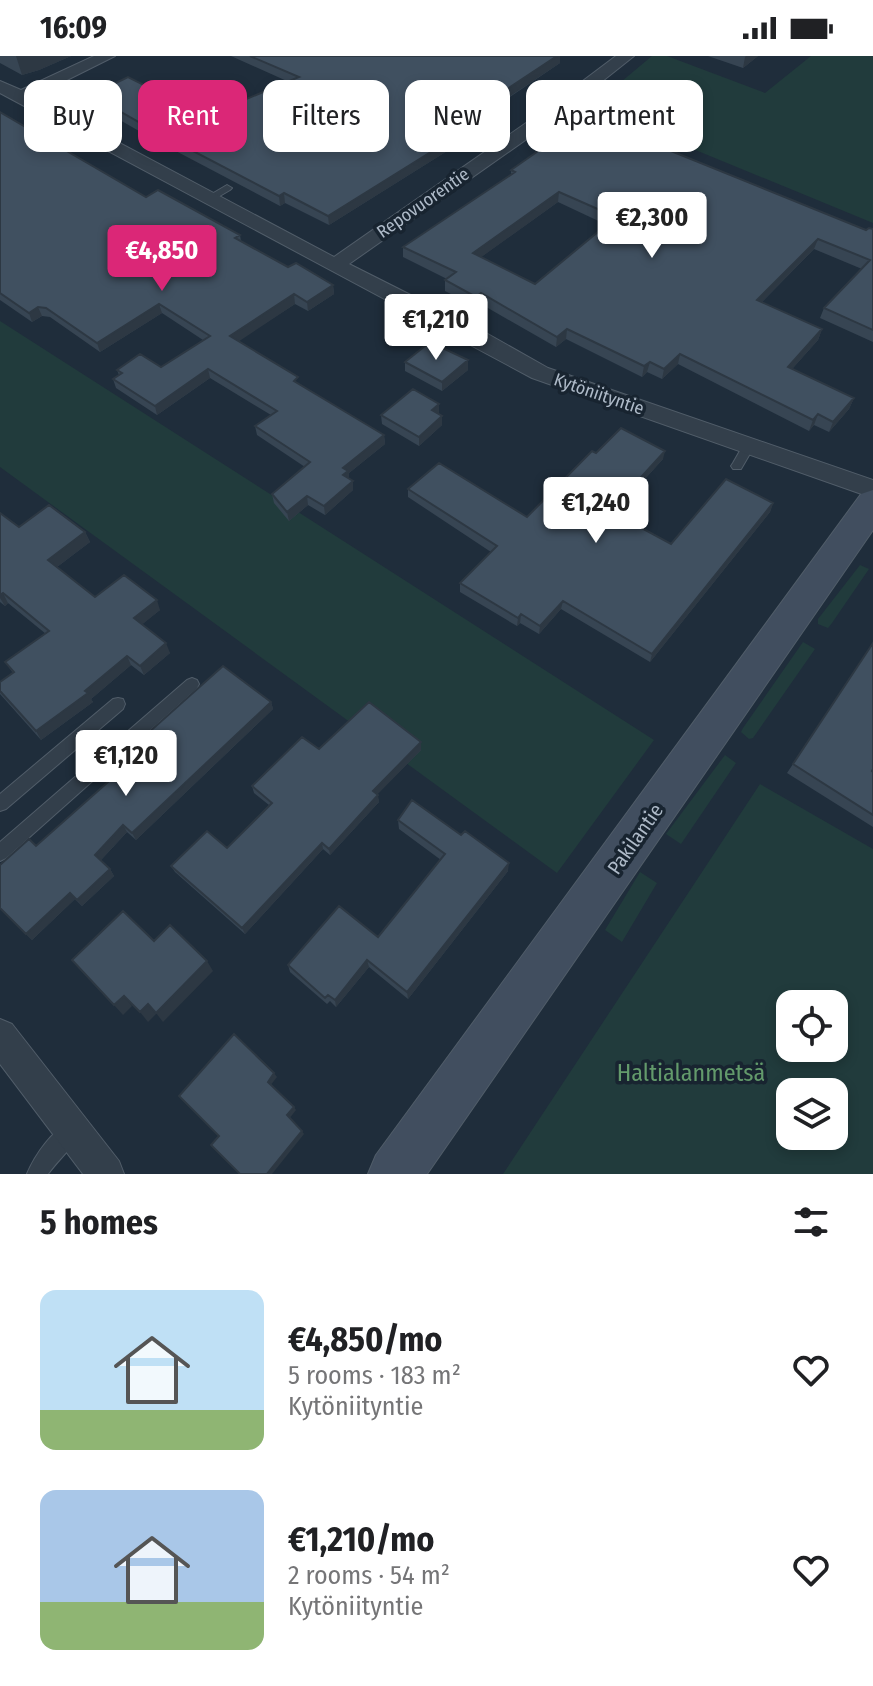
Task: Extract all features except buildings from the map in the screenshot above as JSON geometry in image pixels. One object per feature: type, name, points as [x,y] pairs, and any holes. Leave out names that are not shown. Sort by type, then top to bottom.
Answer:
[{"type":"main road","name":"Pakilantie","points":[[395,1174],[873,503]]},
{"type":"street","points":[[20,97],[107,56]]},
{"type":"street","name":"Repovuorentie","points":[[335,265],[545,118],[626,56]]},
{"type":"street","name":"Kytöniityntie","points":[[0,86],[218,193],[335,265],[479,338],[540,373],[873,489]]},
{"type":"street","points":[[0,1037],[106,1174]]},
{"type":"lane","points":[[737,466],[749,445]]},
{"type":"lane","points":[[0,853],[192,684]]},
{"type":"lane","points":[[0,804],[118,704]]},
{"type":"lane","points":[[37,1174],[53,1150],[72,1131]]},
{"type":"green space","points":[[652,56],[667,56],[765,93],[811,56],[873,56],[873,223],[700,152],[703,152],[703,80],[623,80]]},
{"type":"green space","points":[[0,321],[654,740],[557,873],[0,467]]},
{"type":"green space","points":[[860,565],[869,569],[832,623],[828,628],[818,624],[818,619]]},
{"type":"green space","points":[[803,642],[815,649],[753,738],[749,739],[741,732],[743,728]]},
{"type":"green space","points":[[725,755],[736,763],[681,844],[666,834]]},
{"type":"green space","name":"Haltialanmetsä","points":[[760,784],[873,849],[873,1174],[503,1174]]},
{"type":"green space","points":[[640,872],[657,883],[622,942],[605,930]]}]
